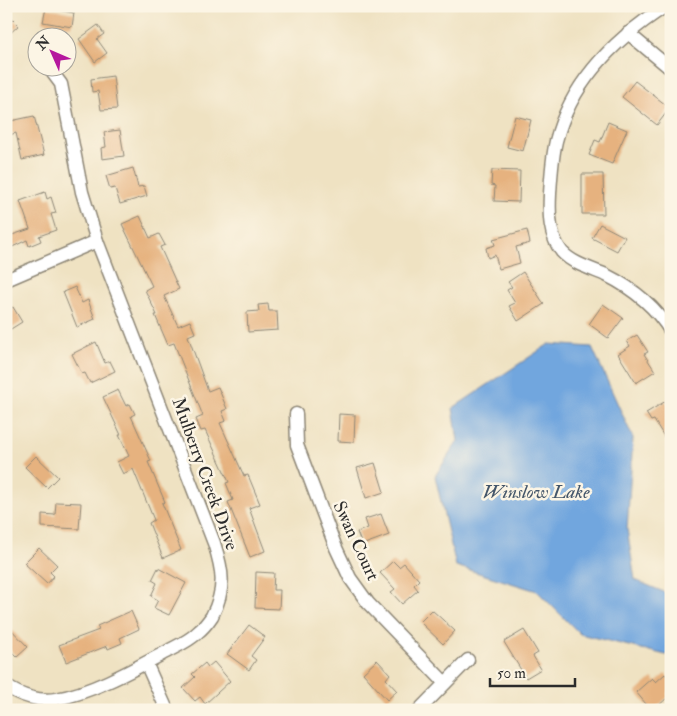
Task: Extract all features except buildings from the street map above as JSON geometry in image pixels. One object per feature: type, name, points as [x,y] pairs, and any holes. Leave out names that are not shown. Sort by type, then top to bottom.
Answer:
[{"type":"street","points":[[666,6],[628,33],[607,52],[587,77],[570,104],[556,141],[549,214],[553,236],[563,253],[578,263],[627,286],[647,302],[671,332]]},
{"type":"street","points":[[628,33],[671,69]]},
{"type":"street","name":"Mulberry Creek Drive","points":[[6,686],[13,691],[37,699],[56,699],[90,688],[146,663],[196,634],[211,618],[221,594],[222,569],[214,543],[97,241],[82,192],[61,84],[56,78]]},
{"type":"street","points":[[6,280],[97,241]]},
{"type":"street","name":"Swan Court","points":[[296,414],[297,445],[336,548],[350,578],[368,603],[445,683]]},
{"type":"street","points":[[419,710],[468,660]]},
{"type":"street","points":[[146,663],[166,710]]},
{"type":"water","name":"Winslow Lake","points":[[549,344],[592,347],[633,438],[627,529],[635,580],[671,595],[671,654],[666,655],[580,634],[537,591],[456,566],[435,476],[458,441],[453,408]]}]
